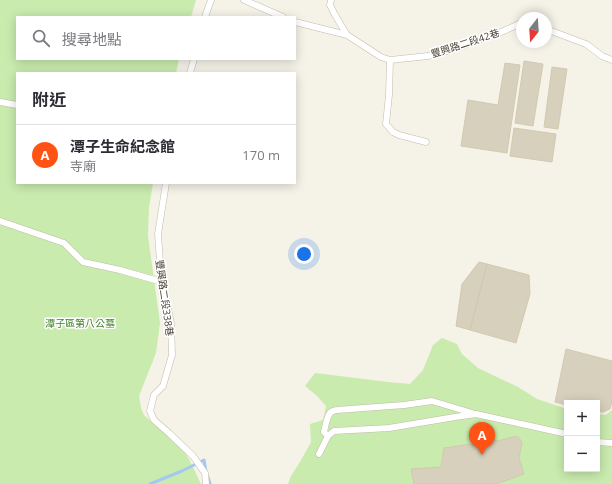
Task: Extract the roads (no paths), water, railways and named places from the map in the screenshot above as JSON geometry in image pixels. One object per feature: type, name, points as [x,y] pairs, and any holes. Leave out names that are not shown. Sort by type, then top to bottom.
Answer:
[{"type":"lane","points":[[204,16],[211,0]]},
{"type":"lane","points":[[244,0],[281,16]]},
{"type":"lane","points":[[331,0],[330,5],[347,34]]},
{"type":"lane","points":[[296,22],[347,34],[381,57],[390,60],[386,124],[393,132],[399,135],[426,142]]},
{"type":"lane","name":"豐興路二段42巷","points":[[390,60],[428,56],[443,52],[496,34],[516,25]]},
{"type":"lane","points":[[552,31],[586,44],[602,56],[612,60]]},
{"type":"lane","points":[[190,72],[194,60]]},
{"type":"lane","points":[[0,102],[16,105]]},
{"type":"lane","name":"豐興路二段338巷","points":[[166,184],[158,234],[161,276],[171,323],[172,356],[163,386],[154,395],[150,411],[154,420],[193,456],[205,473],[206,484]]},
{"type":"lane","points":[[0,221],[64,243],[83,262],[120,270],[162,282]]},
{"type":"lane","points":[[328,436],[324,432],[329,414],[331,412],[337,410],[404,405],[432,401],[476,414],[564,433]]},
{"type":"lane","points":[[319,454],[328,436],[334,431],[389,428],[476,414]]},
{"type":"lane","points":[[600,442],[612,443]]},
{"type":"waterway","points":[[150,484],[204,460],[206,472]]},
{"type":"waterway","points":[[208,477],[210,484]]},
{"type":"place","name":"潭子生命紀念館","points":[[482,455]]},
{"type":"park label","name":"潭子區第八公墓","points":[[80,323]]}]
